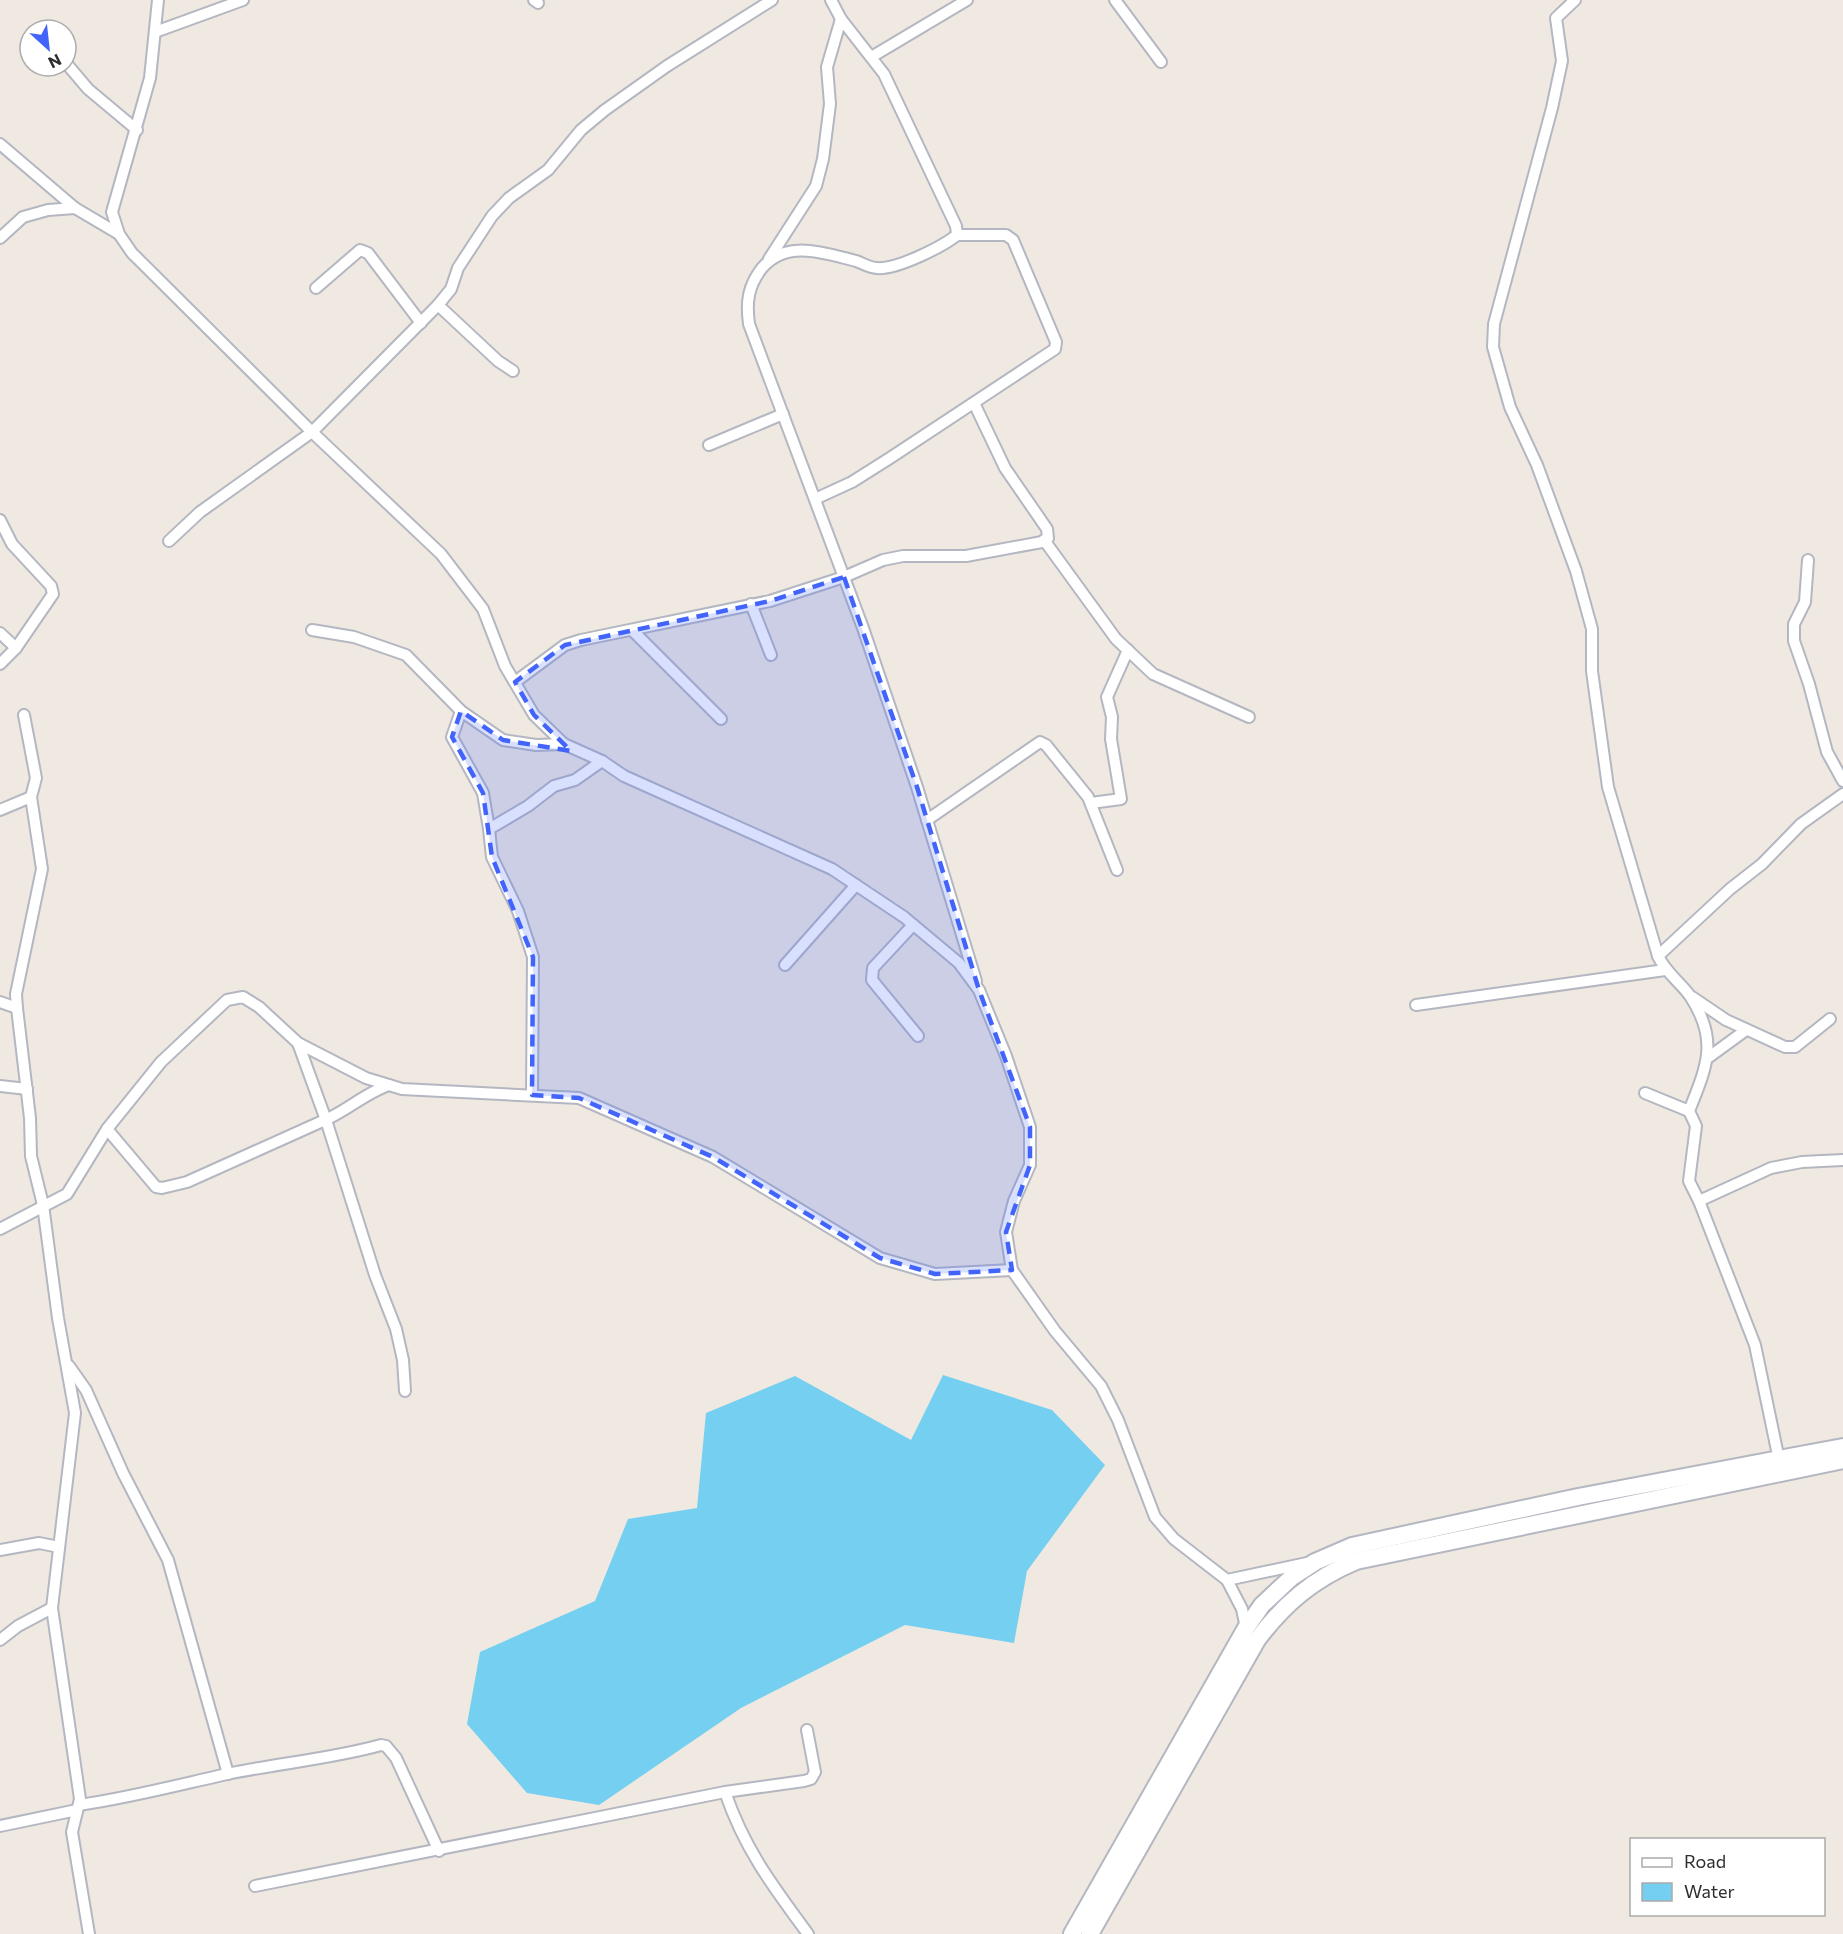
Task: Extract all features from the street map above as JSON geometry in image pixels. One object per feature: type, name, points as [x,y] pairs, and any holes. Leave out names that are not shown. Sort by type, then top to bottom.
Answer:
[{"type":"main road","points":[[1090,1934],[1257,1640],[1274,1617],[1292,1599],[1331,1572],[1438,1534],[1843,1447]]},
{"type":"main road","points":[[1072,1934],[1246,1628],[1277,1589],[1315,1562],[1352,1546],[1438,1534],[1843,1460]]},
{"type":"street","points":[[158,0],[150,78],[112,212],[119,234],[132,253],[312,432],[441,554],[483,609],[505,666],[534,715],[564,744],[602,761],[624,776],[832,869],[914,925],[959,963],[979,990]]},
{"type":"street","points":[[155,32],[243,0]]},
{"type":"street","points":[[169,541],[200,512],[312,432],[438,305],[451,289],[458,267],[492,216],[509,198],[548,170],[582,130],[604,110],[772,0]]},
{"type":"street","points":[[831,0],[841,19],[873,56],[898,100],[956,226],[957,235]]},
{"type":"street","points":[[873,56],[967,0]]},
{"type":"street","points":[[1115,0],[1161,62]]},
{"type":"street","points":[[1575,0],[1556,18],[1562,61],[1552,108],[1494,324],[1493,347],[1510,407],[1537,465],[1576,571],[1592,629],[1592,671],[1608,787],[1658,956],[1665,970],[1689,996],[1746,1030],[1785,1047],[1795,1047],[1830,1019]]},
{"type":"street","points":[[841,19],[827,68],[830,104],[823,159],[816,186],[750,287],[747,304],[749,324],[844,577],[927,820],[979,990],[1006,1056],[1030,1127],[1030,1165],[1014,1201],[1006,1232],[1012,1270],[1055,1331],[1101,1386],[1118,1420],[1155,1517],[1174,1539],[1227,1580],[1242,1609],[1246,1628]]},
{"type":"street","points":[[78,77],[88,89],[137,130]]},
{"type":"street","points":[[0,144],[75,208],[119,234]]},
{"type":"street","points":[[0,238],[23,217],[48,210],[75,208]]},
{"type":"street","points":[[761,269],[774,256],[788,250],[809,250],[878,269],[904,263],[957,235],[1006,235],[1013,240],[1056,342],[1055,350],[974,403],[852,482],[814,499]]},
{"type":"street","points":[[316,288],[360,250],[368,253],[421,323]]},
{"type":"street","points":[[438,305],[498,361],[513,370]]},
{"type":"street","points":[[514,682],[566,645],[751,604],[844,577],[874,564],[903,556],[966,556],[1048,538],[1047,529],[1005,468],[974,403]]},
{"type":"street","points":[[709,445],[783,414]]},
{"type":"street","points":[[0,520],[12,544],[51,586],[52,594],[16,648],[0,664]]},
{"type":"street","points":[[1044,540],[1116,639],[1153,674],[1248,717]]},
{"type":"street","points":[[1808,560],[1805,602],[1794,624],[1794,641],[1809,684],[1827,752],[1843,781]]},
{"type":"street","points":[[751,604],[771,655]]},
{"type":"street","points":[[312,630],[354,637],[406,655],[461,711],[503,740],[536,746],[564,744]]},
{"type":"street","points":[[632,630],[721,719]]},
{"type":"street","points":[[0,633],[16,648]]},
{"type":"street","points":[[1091,803],[1121,799],[1111,739],[1112,717],[1107,697],[1128,650]]},
{"type":"street","points":[[461,711],[452,737],[483,793],[492,857],[518,911],[533,957],[532,1095]]},
{"type":"street","points":[[24,715],[36,778],[31,796],[42,868],[16,994],[27,1089],[31,1156],[43,1205],[75,1413],[52,1608],[80,1799],[72,1832],[89,1934]]},
{"type":"street","points":[[927,820],[1040,742],[1046,745],[1067,768],[1091,803],[1117,870]]},
{"type":"street","points":[[489,829],[528,806],[554,786],[575,780],[602,761]]},
{"type":"street","points":[[1658,956],[1730,889],[1762,864],[1801,824],[1843,794]]},
{"type":"street","points":[[0,810],[31,796]]},
{"type":"street","points":[[785,964],[856,885]]},
{"type":"street","points":[[914,925],[873,968],[872,980],[918,1036]]},
{"type":"street","points":[[1416,1005],[1665,970]]},
{"type":"street","points":[[1689,996],[1708,1038],[1709,1057],[1689,1111]]},
{"type":"street","points":[[0,1229],[67,1194],[107,1129],[161,1062],[227,1000],[243,997],[260,1007],[298,1043],[366,1078],[402,1089],[579,1098],[713,1157],[880,1258],[935,1274],[1012,1270]]},
{"type":"street","points":[[0,1002],[17,1008]]},
{"type":"street","points":[[1709,1057],[1746,1030]]},
{"type":"street","points":[[298,1043],[326,1120],[375,1275],[400,1344],[405,1391]]},
{"type":"street","points":[[107,1129],[156,1187],[162,1188],[187,1182],[326,1120],[357,1104],[373,1090],[389,1084]]},
{"type":"street","points":[[0,1086],[27,1089]]},
{"type":"street","points":[[1645,1093],[1689,1111],[1696,1126],[1689,1181],[1699,1201],[1755,1345],[1779,1460]]},
{"type":"street","points":[[1699,1201],[1772,1168],[1802,1162],[1843,1160]]},
{"type":"street","points":[[66,1363],[86,1390],[123,1473],[168,1560],[228,1774]]},
{"type":"street","points":[[0,1550],[39,1544],[59,1547]]},
{"type":"street","points":[[1227,1580],[1315,1562]]},
{"type":"street","points":[[0,1640],[18,1626],[52,1608]]},
{"type":"street","points":[[255,1886],[725,1792],[812,1779],[814,1772],[807,1730]]},
{"type":"street","points":[[0,1826],[228,1774],[386,1746],[396,1758],[439,1851]]},
{"type":"street","points":[[725,1792],[739,1830],[755,1860],[808,1934]]},
{"type":"highlighted area","points":[[844,577],[917,787],[979,990],[1030,1127],[1030,1165],[1006,1232],[1012,1270],[935,1274],[880,1258],[713,1157],[579,1098],[532,1095],[533,957],[492,857],[483,793],[452,737],[461,711],[503,740],[571,751],[534,715],[515,682],[565,645],[770,601]]},
{"type":"water","points":[[943,1375],[1052,1410],[1105,1465],[1027,1571],[1014,1643],[905,1625],[741,1708],[599,1805],[527,1793],[467,1724],[480,1652],[595,1601],[628,1519],[697,1508],[706,1413],[795,1376],[911,1440]]}]
